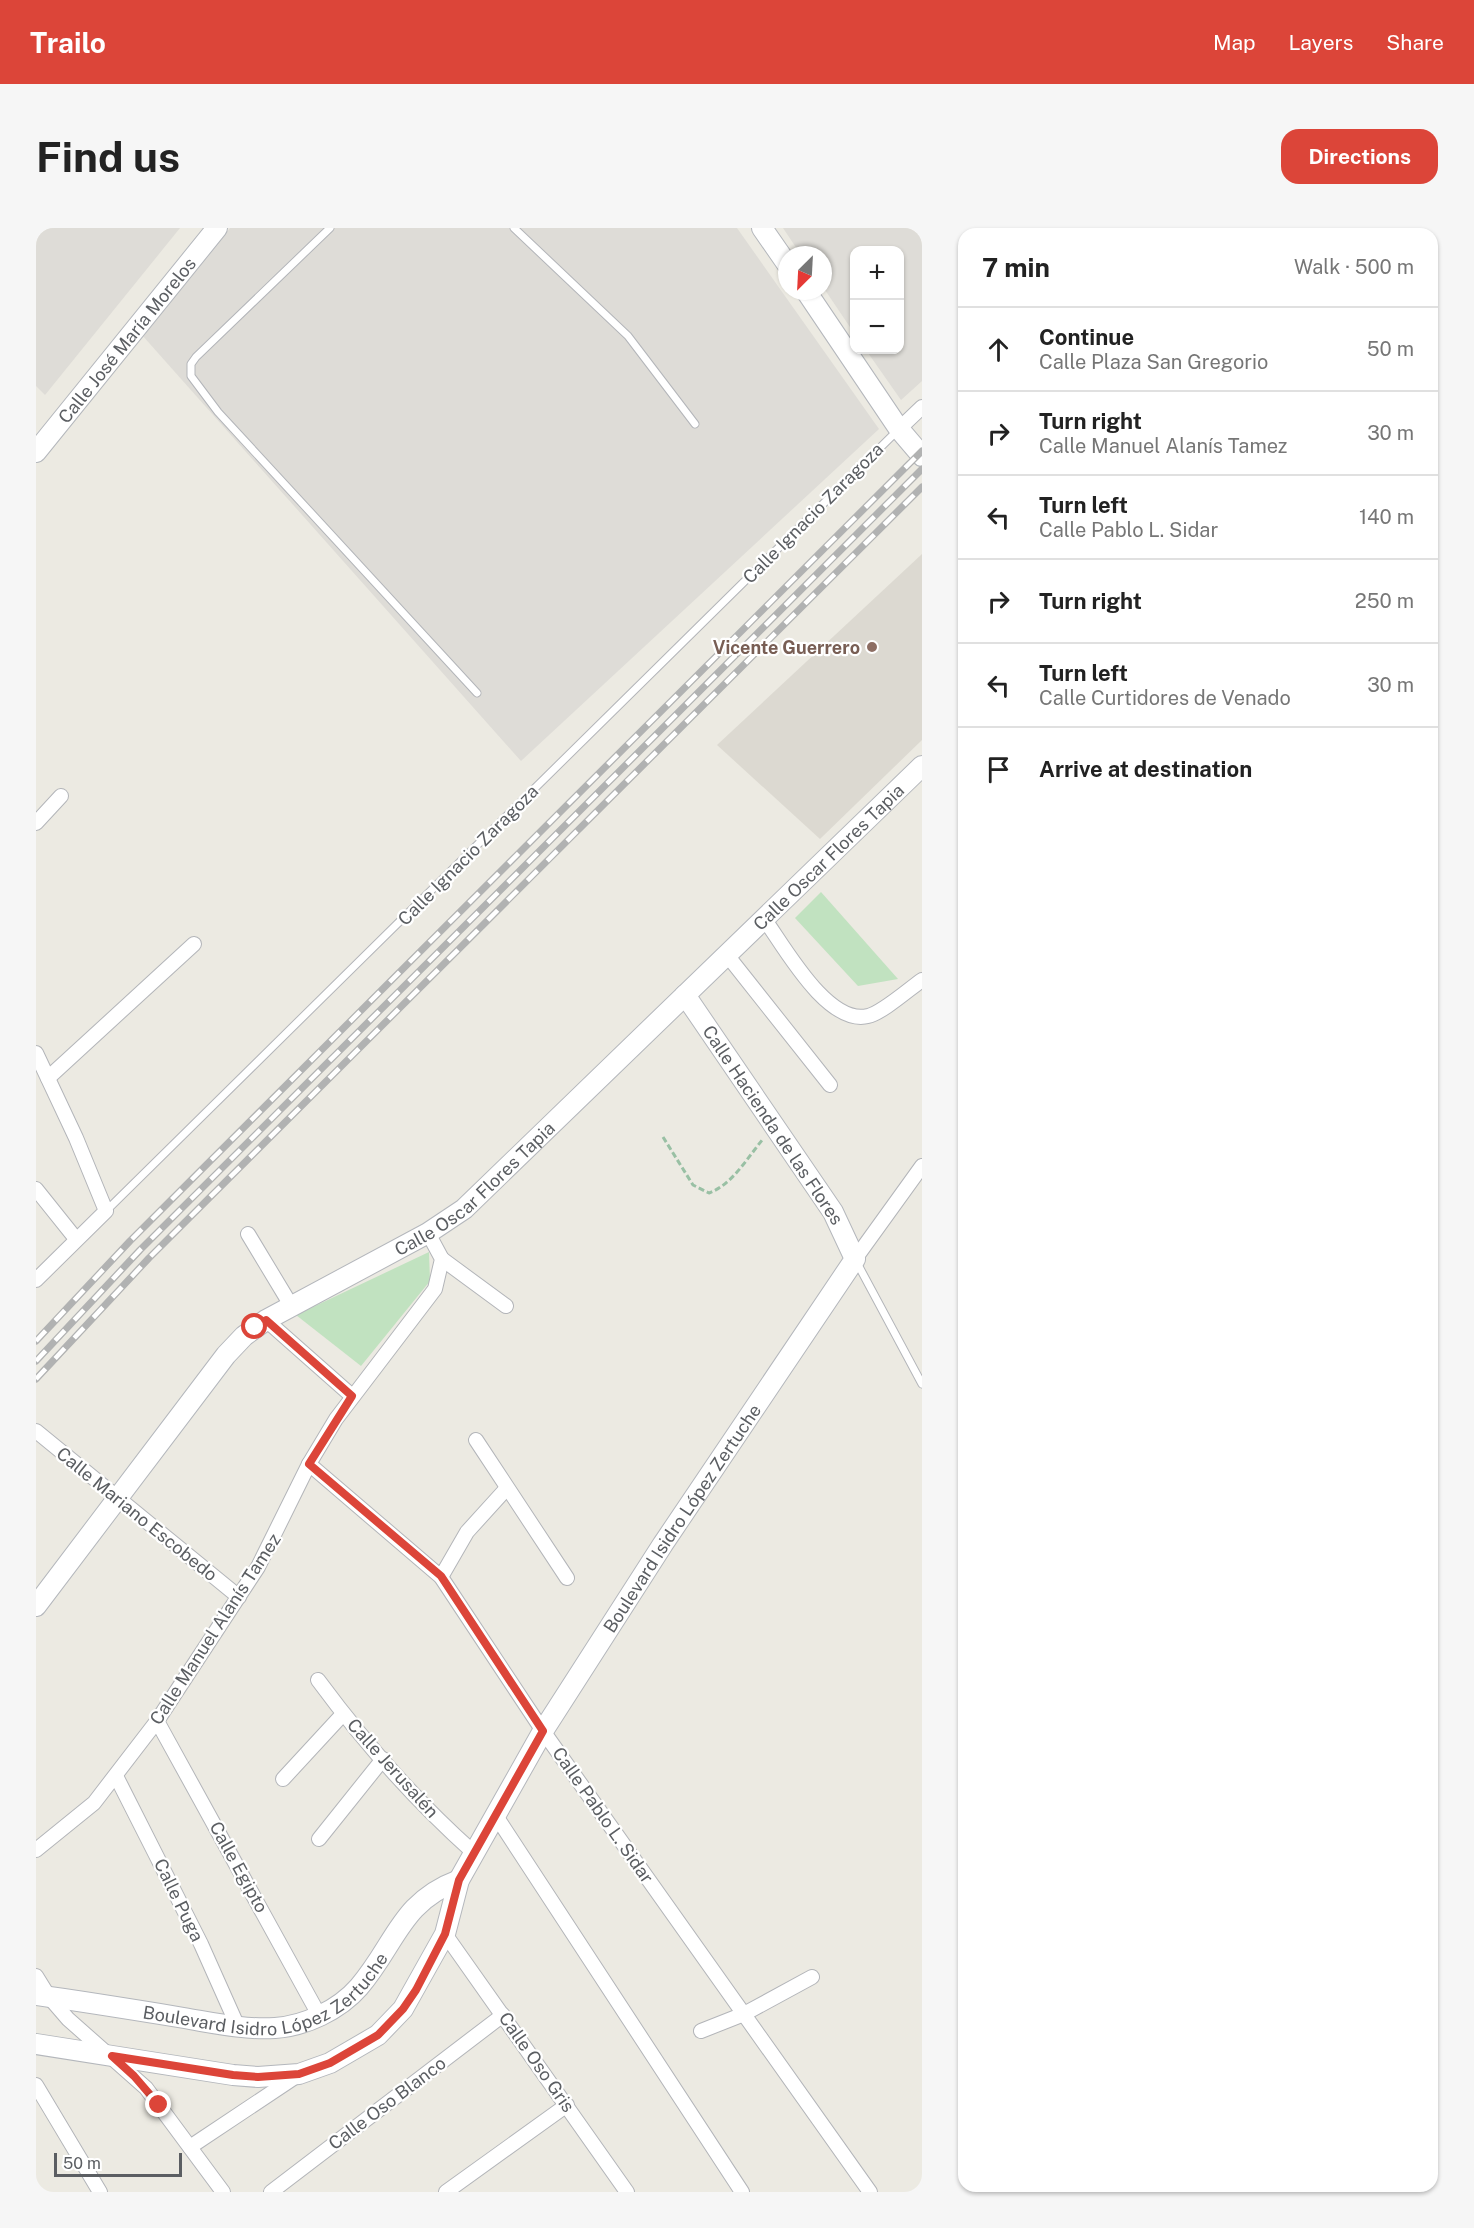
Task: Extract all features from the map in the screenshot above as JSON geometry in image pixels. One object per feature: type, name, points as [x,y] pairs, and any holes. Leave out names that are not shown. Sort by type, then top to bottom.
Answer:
[{"type":"street","name":"Calle José María Morelos","points":[[36,452],[217,228]]},
{"type":"street","points":[[762,228],[778,251]]},
{"type":"street","points":[[812,300],[899,429],[922,456]]},
{"type":"street","points":[[899,429],[922,407]]},
{"type":"street","name":"Calle Oscar Flores Tapia","points":[[40,1592],[118,1500],[226,1355],[244,1336],[266,1320],[428,1233],[464,1209],[922,766]]},
{"type":"street","points":[[36,823],[61,796]]},
{"type":"street","points":[[765,920],[819,993],[830,1004],[848,1015],[869,1016],[922,980]]},
{"type":"street","points":[[48,1078],[194,944]]},
{"type":"street","points":[[728,955],[830,1085]]},
{"type":"street","name":"Calle Hacienda de las Flores","points":[[685,995],[833,1212],[855,1259]]},
{"type":"street","points":[[36,1053],[106,1211]]},
{"type":"street","name":"Boulevard Isidro López Zertuche","points":[[36,2044],[258,2077],[299,2074],[357,2049],[392,2022],[416,1990],[445,1934],[459,1880],[543,1731],[657,1554],[855,1259],[922,1166]]},
{"type":"street","points":[[36,1189],[76,1239]]},
{"type":"street","name":"Calle Ignacio Zaragoza","points":[[36,1280],[106,1211]]},
{"type":"street","points":[[428,1233],[442,1259],[506,1306]]},
{"type":"street","points":[[248,1234],[292,1307]]},
{"type":"street","name":"Calle Manuel Alanís Tamez","points":[[36,1850],[73,1822],[116,1776],[157,1721],[239,1597],[278,1530],[309,1464],[352,1396],[435,1289],[442,1259]]},
{"type":"street","points":[[266,1320],[352,1396]]},
{"type":"street","name":"Calle Mariano Escobedo","points":[[36,1431],[239,1597]]},
{"type":"street","points":[[476,1440],[506,1489],[567,1578]]},
{"type":"street","name":"Calle Pablo L. Sidar","points":[[309,1464],[441,1576],[543,1731],[870,2192]]},
{"type":"street","points":[[441,1576],[467,1532],[506,1489]]},
{"type":"street","name":"Calle Jerusalén","points":[[318,1680],[383,1759],[451,1832],[473,1852]]},
{"type":"street","points":[[283,1779],[343,1713]]},
{"type":"street","name":"Calle Egipto","points":[[157,1721],[319,2015]]},
{"type":"street","points":[[319,1839],[383,1759]]},
{"type":"street","name":"Calle Puga","points":[[116,1776],[201,1944],[238,2027]]},
{"type":"street","points":[[496,1816],[742,2192]]},
{"type":"street","name":"Boulevard Isidro López Zertuche","points":[[42,1996],[238,2027],[292,2025],[319,2015],[346,2000],[358,1988],[419,1902],[435,1890],[459,1880]]},
{"type":"street","name":"Calle Oso Gris","points":[[445,1934],[627,2192]]},
{"type":"street","points":[[36,1976],[42,1996],[146,2088],[223,2192]]},
{"type":"street","points":[[701,2031],[744,2014],[812,1977]]},
{"type":"street","name":"Calle Oso Blanco","points":[[271,2192],[503,2014]]},
{"type":"street","points":[[190,2147],[299,2074]]},
{"type":"street","points":[[36,2085],[100,2192]]},
{"type":"street","points":[[446,2192],[567,2105]]},
{"type":"lane","points":[[330,228],[196,357],[191,364],[191,376],[213,406],[477,693]]},
{"type":"lane","points":[[514,228],[628,336],[695,424]]},
{"type":"lane","name":"Calle Ignacio Zaragoza","points":[[106,1211],[899,429]]},
{"type":"lane","name":"Calle Hacienda de las Flores","points":[[855,1259],[922,1384]]},
{"type":"path","points":[[663,1137],[693,1185],[709,1193],[718,1190],[732,1176],[774,1126]]},
{"type":"shaded area","points":[[36,228],[180,228],[45,395],[36,386]]},
{"type":"shaded area","points":[[230,228],[737,228],[778,286],[778,300],[788,300],[879,429],[521,761],[142,335]]},
{"type":"shaded area","points":[[783,228],[918,228],[922,243],[922,381],[901,400],[869,354],[904,354],[904,246],[850,246],[850,327],[832,300],[832,246],[795,246]]},
{"type":"shaded area","name":"Vicente Guerrero","points":[[922,554],[922,740],[820,839],[717,745]]},
{"type":"green space","points":[[821,892],[898,979],[858,986],[795,918]]},
{"type":"green space","points":[[429,1252],[430,1281],[361,1366],[296,1315]]},
{"type":"railway","points":[[36,1341],[130,1241],[922,451]]},
{"type":"railway","points":[[36,1361],[140,1250],[922,469]]},
{"type":"railway","points":[[36,1379],[149,1258],[922,487]]},
{"type":"place","name":"Vicente Guerrero","points":[[872,647]]},
{"type":"route","points":[[159,2105],[146,2088],[112,2056],[233,2075],[258,2077],[299,2074],[330,2063],[357,2049],[392,2022],[416,1990],[445,1934],[453,1912],[459,1880],[543,1731],[441,1576],[309,1464],[352,1396],[266,1320],[255,1327]]}]
